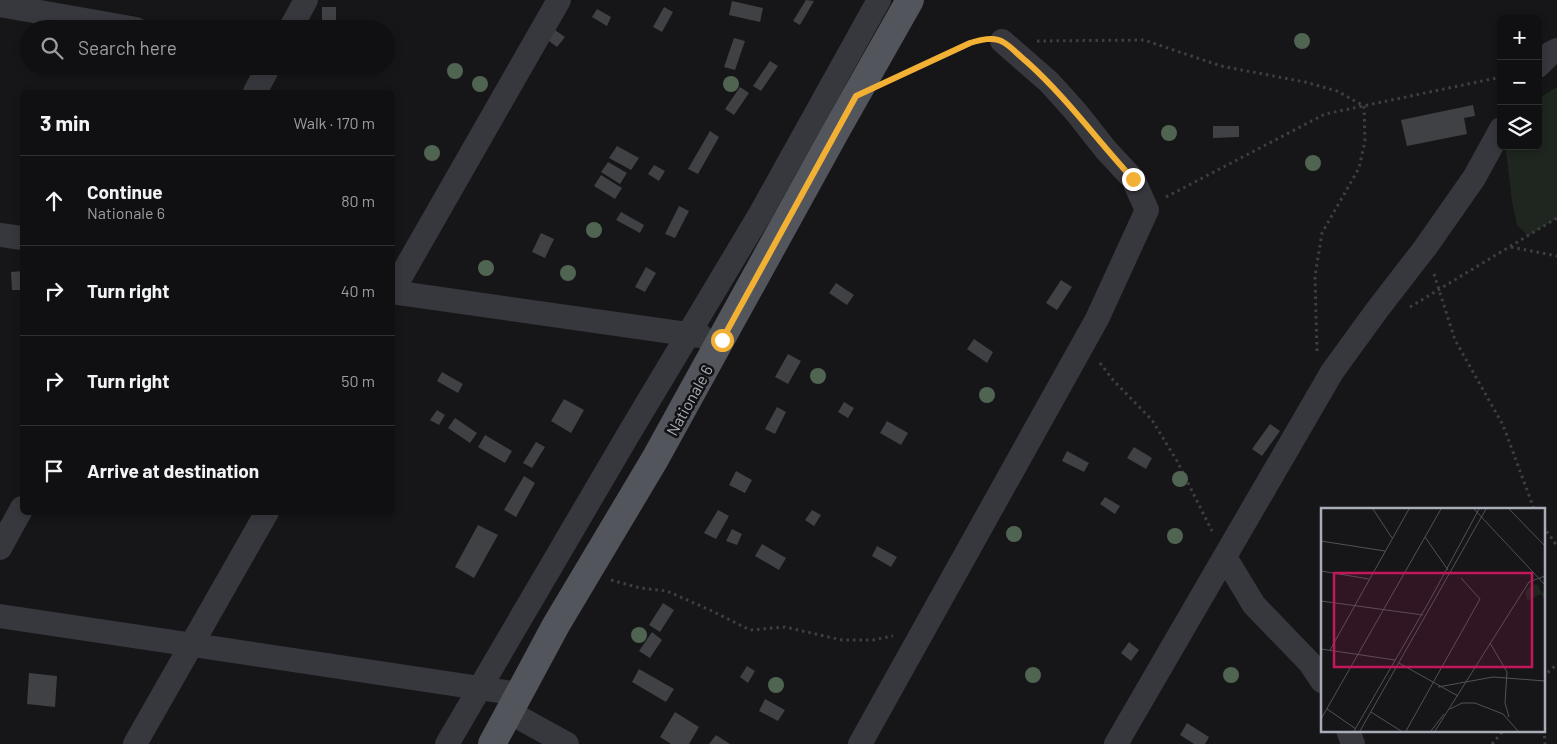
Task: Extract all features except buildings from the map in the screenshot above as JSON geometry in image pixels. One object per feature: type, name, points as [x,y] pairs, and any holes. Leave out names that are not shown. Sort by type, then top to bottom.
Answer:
[{"type":"main road","name":"Nationale 6","points":[[492,744],[556,626],[655,459],[722,340],[910,0]]},
{"type":"street","points":[[295,20],[306,0]]},
{"type":"street","points":[[395,287],[559,0]]},
{"type":"street","points":[[447,744],[759,216],[879,0]]},
{"type":"street","points":[[0,5],[85,20]]},
{"type":"street","points":[[860,744],[1097,319],[1148,210],[1133,179],[1106,150],[1076,112],[1049,82],[1002,41]]},
{"type":"street","points":[[1542,62],[1557,50]]},
{"type":"street","points":[[256,90],[264,75]]},
{"type":"street","points":[[1116,744],[1332,372],[1425,248],[1474,178],[1497,136]]},
{"type":"street","points":[[0,235],[20,238]]},
{"type":"street","points":[[395,292],[722,340]]},
{"type":"street","points":[[0,548],[20,512]]},
{"type":"street","points":[[135,744],[265,515]]},
{"type":"street","points":[[1224,556],[1254,605],[1310,663],[1321,680]]},
{"type":"street","points":[[0,616],[480,687],[514,703],[567,744]]},
{"type":"street","points":[[1349,732],[1353,744]]},
{"type":"path","points":[[891,79],[970,43],[986,39],[1002,41],[1144,40],[1221,66],[1305,82],[1337,91],[1364,106]]},
{"type":"path","points":[[1148,210],[1172,193],[1324,114],[1497,78]]},
{"type":"path","points":[[1317,355],[1315,276],[1322,233],[1359,168],[1365,141],[1364,106]]},
{"type":"path","points":[[1407,309],[1557,218]]},
{"type":"path","points":[[1511,247],[1557,256]]},
{"type":"path","points":[[1425,248],[1455,340],[1504,425],[1534,508]]},
{"type":"path","points":[[1099,362],[1113,380],[1152,420],[1177,462],[1224,556]]},
{"type":"path","points":[[1544,527],[1557,546]]},
{"type":"path","points":[[587,574],[640,588],[667,591],[750,630],[785,627],[842,640],[873,640],[925,628]]},
{"type":"path","points":[[1544,677],[1557,664]]},
{"type":"path","points":[[1544,727],[1545,744]]},
{"type":"path","points":[[1492,744],[1502,732]]},
{"type":"shaded area","points":[[1557,88],[1557,218],[1528,236],[1517,225],[1506,151],[1542,150],[1542,96]]},
{"type":"route","points":[[722,340],[856,96],[970,43],[986,39],[1002,41],[1049,82],[1133,179]]}]
